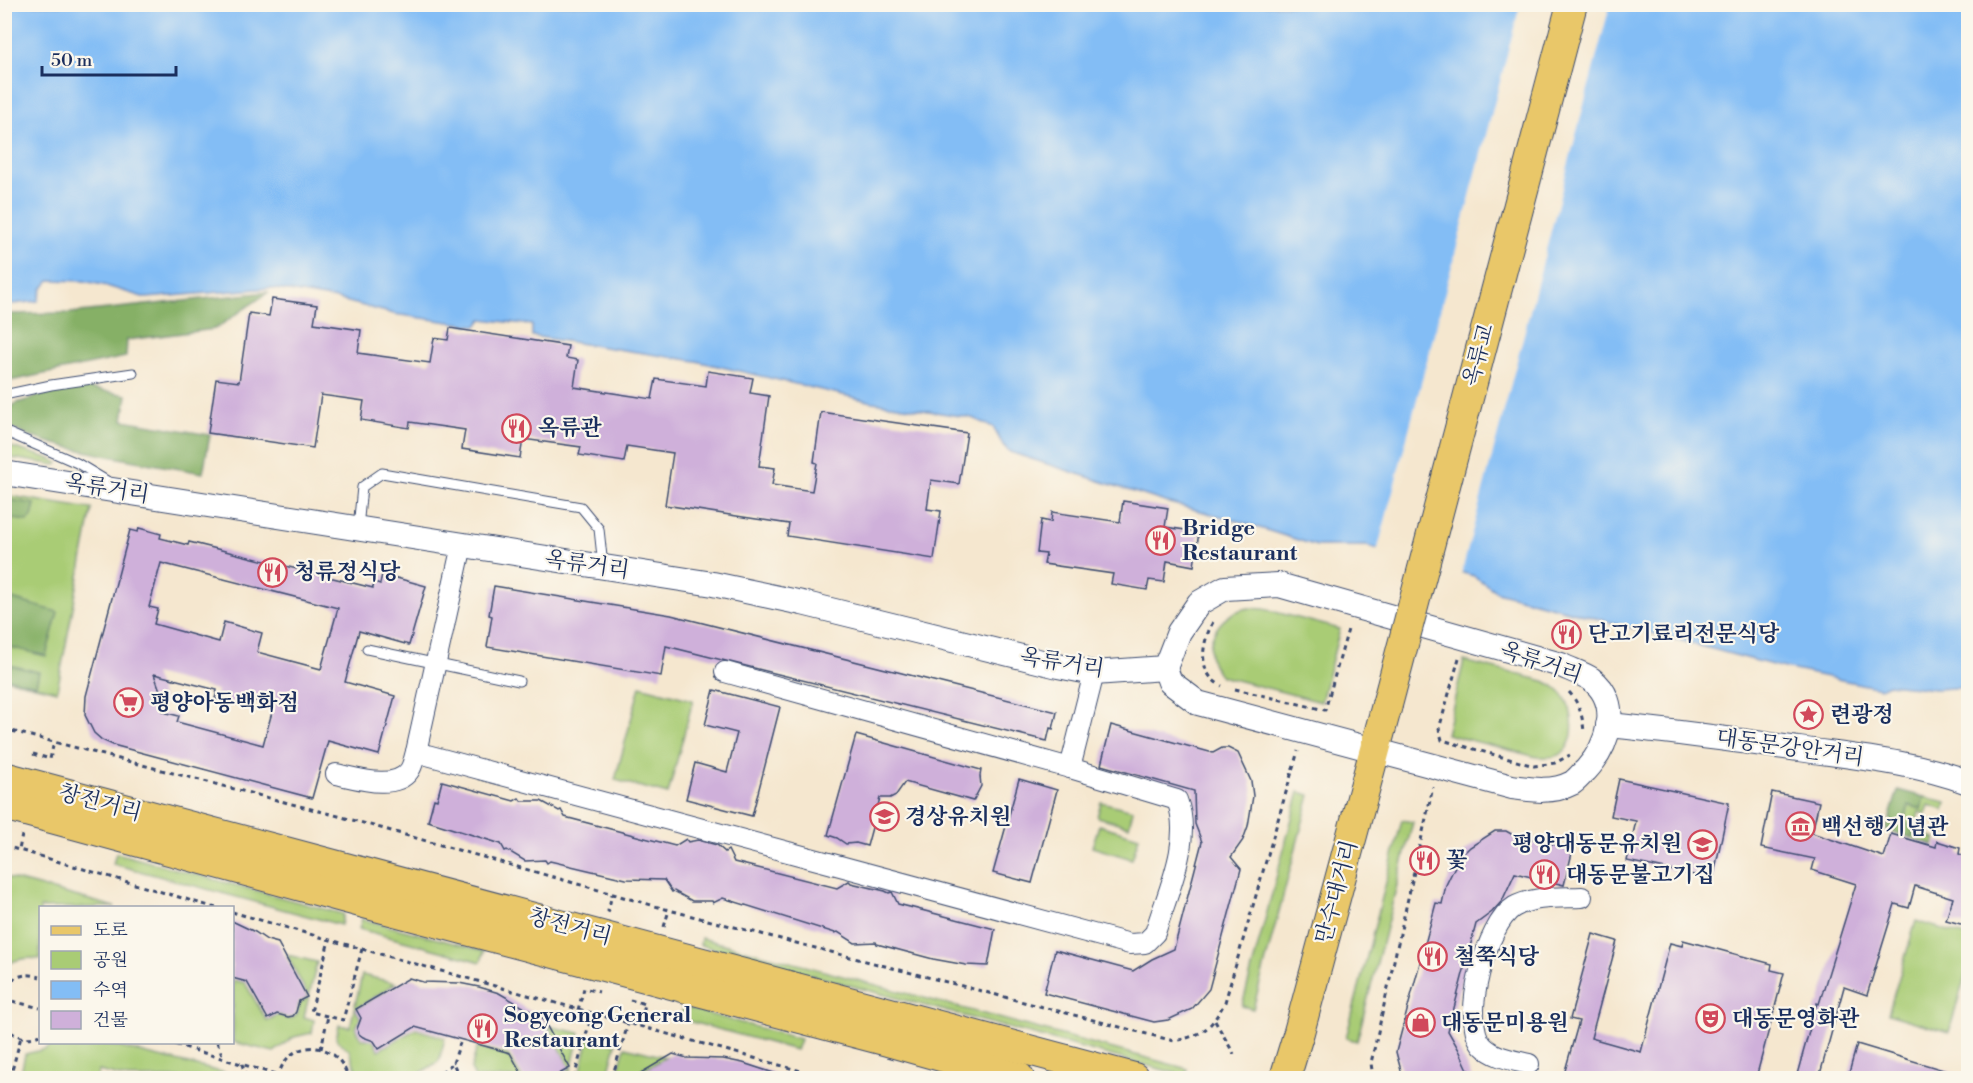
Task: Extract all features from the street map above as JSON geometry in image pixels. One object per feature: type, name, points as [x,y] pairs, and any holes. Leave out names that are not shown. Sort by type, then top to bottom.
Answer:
[{"type":"main road","name":"옥류교","points":[[1387,705],[1572,4]]},
{"type":"main road","name":"만수대거리","points":[[1285,1078],[1387,705]]},
{"type":"main road","name":"창전거리","points":[[4,777],[1134,1078]]},
{"type":"main road","name":"창전거리","points":[[4,805],[1019,1078]]},
{"type":"street","name":"옥류거리","points":[[4,473],[712,584],[802,603],[1094,673],[1165,668]]},
{"type":"street","points":[[336,774],[379,782],[398,780],[409,771],[416,752],[462,545]]},
{"type":"street","name":"옥류거리","points":[[1279,585],[1561,665],[1592,680],[1603,695],[1610,711],[1608,725],[1605,742],[1595,760],[1573,782],[1551,790],[1535,790],[1512,787],[1198,703],[1170,682],[1165,668],[1179,632],[1200,603],[1225,588],[1279,585]]},
{"type":"street","points":[[416,752],[1117,941],[1130,944],[1145,943],[1155,933],[1181,849],[1183,815],[1177,800],[725,672]]},
{"type":"street","points":[[1070,768],[1094,673]]},
{"type":"street","name":"대동문강안거리","points":[[1608,725],[1664,730],[1878,760],[1919,767],[1968,782]]},
{"type":"street","points":[[1529,1064],[1495,1055],[1481,1045],[1475,1029],[1473,1012],[1484,959],[1501,919],[1514,907],[1542,898],[1582,897]]},
{"type":"lane","points":[[4,395],[51,385],[133,373]]},
{"type":"lane","points":[[4,431],[76,463],[126,491]]},
{"type":"lane","points":[[358,528],[362,487],[382,473],[581,507],[598,529],[603,566]]},
{"type":"lane","points":[[368,649],[519,681]]},
{"type":"path","points":[[1309,707],[1325,710],[1349,626]]},
{"type":"path","points":[[1442,740],[1439,729],[1460,653]]},
{"type":"path","points":[[4,729],[342,817],[669,910],[1174,1041],[1194,1037],[1215,1021],[1225,1002],[1299,750]]},
{"type":"path","points":[[33,754],[50,759],[54,742]]},
{"type":"path","points":[[1343,1078],[1372,1077],[1371,1063],[1433,787]]},
{"type":"path","points":[[19,850],[22,834]]},
{"type":"path","points":[[4,846],[209,906]]},
{"type":"path","points":[[608,912],[612,894]]},
{"type":"path","points":[[665,927],[669,910]]},
{"type":"path","points":[[234,913],[826,1078]]},
{"type":"path","points":[[329,940],[311,1012],[343,1020],[362,949]]},
{"type":"path","points":[[4,985],[25,974],[39,977]]},
{"type":"path","points":[[578,1010],[584,988],[599,992]]},
{"type":"path","points":[[4,999],[39,1008]]},
{"type":"path","points":[[630,1000],[645,1004],[640,1026]]},
{"type":"path","points":[[574,1078],[592,1014]]},
{"type":"path","points":[[321,1049],[328,1016]]},
{"type":"path","points":[[1215,1021],[1234,1054]]},
{"type":"path","points":[[612,1078],[628,1024]]},
{"type":"path","points":[[4,1026],[9,1032],[21,1037],[34,1038],[39,1036]]},
{"type":"path","points":[[10,1078],[21,1037]]},
{"type":"path","points":[[434,1078],[453,1063],[460,1043]]},
{"type":"path","points":[[174,1044],[278,1077],[284,1062],[294,1053],[308,1048],[321,1049],[339,1059],[348,1078]]},
{"type":"path","points":[[218,1044],[223,1058]]},
{"type":"path","points":[[453,1063],[460,1078]]},
{"type":"path","points":[[242,1064],[246,1078]]},
{"type":"green space","points":[[269,292],[215,329],[127,340],[126,357],[5,382],[5,314],[70,313]]},
{"type":"green space","points":[[88,388],[127,395],[123,420],[210,435],[203,473],[73,449],[30,436],[8,425],[9,408],[17,403],[62,389]]},
{"type":"green space","points":[[5,445],[58,463],[56,465],[5,457]]},
{"type":"green space","points":[[4,495],[92,509],[57,691],[5,679]]},
{"type":"green space","points":[[4,499],[35,504],[32,517],[27,521],[13,519],[5,524]]},
{"type":"green space","points":[[5,597],[58,612],[46,656],[5,646],[8,614],[5,613]]},
{"type":"green space","points":[[1249,608],[1264,609],[1340,629],[1321,702],[1221,676],[1210,655],[1210,645],[1214,634],[1219,625],[1228,617]]},
{"type":"green space","points":[[1464,661],[1544,681],[1557,689],[1567,701],[1572,717],[1570,741],[1561,754],[1537,757],[1446,734]]},
{"type":"green space","points":[[5,664],[39,672],[36,685],[5,678]]},
{"type":"green space","points":[[640,686],[693,700],[668,794],[615,780]]},
{"type":"green space","points":[[1898,790],[1924,797],[1921,809],[1909,805],[1904,823],[1915,827],[1912,838],[1886,830]]},
{"type":"green space","points":[[1299,792],[1310,795],[1253,1009],[1242,1006]]},
{"type":"green space","points":[[1924,797],[1946,802],[1944,810],[1929,805],[1926,814],[1919,812],[1916,824],[1922,826],[1920,834],[1936,839],[1933,845],[1912,838],[1915,827],[1904,824],[1909,805],[1921,809]]},
{"type":"green space","points":[[1101,802],[1133,810],[1129,826],[1097,817]]},
{"type":"green space","points":[[1402,820],[1413,822],[1357,1041],[1346,1038]]},
{"type":"green space","points":[[1099,825],[1139,837],[1132,859],[1092,847]]},
{"type":"green space","points":[[116,853],[343,914],[341,925],[113,864]]},
{"type":"green space","points":[[5,877],[111,906],[39,906],[39,959],[22,959],[5,966]]},
{"type":"green space","points":[[362,919],[484,951],[481,962],[359,929]]},
{"type":"green space","points":[[1916,921],[1968,937],[1968,966],[1949,1032],[1888,1014]]},
{"type":"green space","points":[[701,938],[1188,1069],[1186,1076],[700,945]]},
{"type":"green space","points":[[287,955],[317,962],[304,1017],[314,1020],[312,1033],[294,1037],[274,1052],[234,1042],[234,980],[245,983],[267,1021],[279,1014],[287,1019],[293,1018],[298,1013],[299,1004],[308,996]]},
{"type":"green space","points":[[362,975],[396,983],[356,1009],[361,1020],[356,1027],[360,1037],[372,1039],[379,1050],[416,1029],[445,1038],[439,1061],[413,1078],[378,1078],[357,1072],[349,1050],[336,1039],[339,1025],[350,1027]]},
{"type":"green space","points":[[683,1007],[800,1039],[796,1050],[680,1019]]},
{"type":"green space","points":[[548,1026],[580,1033],[569,1078],[561,1078],[560,1074],[570,1068]]},
{"type":"green space","points":[[589,1037],[616,1044],[607,1078],[580,1074]]},
{"type":"green space","points":[[52,1044],[106,1044],[238,1076],[237,1078],[127,1078],[99,1071],[97,1078],[20,1078],[25,1054],[46,1049]]},
{"type":"green space","points":[[477,1047],[508,1055],[522,1078],[475,1078],[471,1069]]},
{"type":"green space","points":[[625,1047],[666,1057],[631,1078],[616,1078]]},
{"type":"water","points":[[5,5],[1968,5],[1968,687],[1936,689],[1888,684],[1880,688],[1780,667],[1497,592],[1474,576],[1367,546],[1317,546],[1231,519],[1165,502],[1010,452],[1003,445],[993,427],[972,418],[873,402],[696,361],[532,336],[532,325],[482,319],[477,326],[394,314],[337,299],[270,288],[146,298],[84,281],[50,280],[42,289],[38,301],[5,305]]},
{"type":"pier","points":[[1520,5],[1610,5],[1461,575],[1377,552]]},
{"type":"building","name":"옥류관","points":[[272,299],[317,305],[314,323],[361,330],[358,353],[430,363],[434,338],[448,340],[450,328],[568,346],[566,358],[578,360],[574,387],[652,399],[656,379],[706,386],[708,371],[753,378],[750,393],[769,396],[759,466],[775,468],[772,485],[812,491],[821,412],[967,433],[959,484],[931,480],[927,509],[941,511],[934,559],[787,536],[789,524],[665,505],[673,453],[627,446],[624,462],[579,455],[581,447],[523,439],[520,458],[462,449],[465,430],[410,422],[409,428],[361,420],[364,401],[321,395],[313,448],[208,433],[216,379],[239,382],[249,313],[269,316]]},
{"type":"building","points":[[1123,501],[1168,508],[1165,527],[1199,532],[1194,566],[1167,561],[1164,582],[1149,580],[1147,590],[1111,584],[1113,574],[1044,564],[1046,554],[1037,553],[1041,520],[1051,522],[1052,512],[1120,522]]},
{"type":"building","points":[[139,528],[161,534],[160,538],[188,545],[189,542],[373,588],[374,582],[380,584],[382,574],[426,586],[409,645],[359,631],[345,682],[395,696],[379,755],[328,741],[312,798],[113,745],[94,733],[85,715],[86,696],[130,530],[138,532]],"holes":[[[161,563],[338,608],[321,669],[257,652],[262,633],[224,622],[219,642],[154,624],[158,609],[149,607]],[[154,674],[217,690],[215,699],[239,705],[241,697],[274,705],[263,745],[177,722],[179,716],[163,712],[163,699]]]},
{"type":"building","points":[[494,586],[671,615],[1057,712],[1053,729],[1050,728],[1047,741],[666,646],[661,676],[487,647]]},
{"type":"building","points":[[714,690],[780,707],[752,816],[686,799],[695,763],[727,772],[737,733],[705,725]]},
{"type":"building","points":[[1111,725],[1213,753],[1222,748],[1228,748],[1238,753],[1251,781],[1253,796],[1248,826],[1243,840],[1231,857],[1241,869],[1209,989],[1192,1009],[1168,1020],[1154,1022],[1044,993],[1055,950],[1133,971],[1174,949],[1202,842],[1195,824],[1194,791],[1101,765]]},
{"type":"building","points":[[856,735],[981,770],[981,786],[973,801],[905,782],[896,795],[890,798],[880,798],[867,846],[856,843],[846,844],[828,835]]},
{"type":"building","points":[[1019,779],[1057,790],[1032,883],[993,873]]},
{"type":"building","points":[[1619,779],[1729,803],[1713,879],[1627,861],[1636,821],[1611,816]]},
{"type":"building","points":[[442,781],[514,801],[519,798],[521,801],[541,801],[561,810],[565,817],[675,846],[686,839],[688,842],[698,840],[717,845],[725,852],[728,850],[734,862],[837,888],[849,881],[892,892],[898,904],[995,929],[988,966],[933,959],[876,942],[855,943],[838,932],[835,933],[723,898],[713,903],[712,901],[692,901],[672,892],[664,880],[626,879],[550,861],[547,863],[545,860],[525,861],[505,851],[501,844],[428,821]]},
{"type":"building","points":[[1772,792],[1819,802],[1812,833],[1884,857],[1891,834],[1936,847],[1937,841],[1960,848],[1959,854],[1968,857],[1968,926],[1946,920],[1953,898],[1915,886],[1909,908],[1895,904],[1867,995],[1844,987],[1819,1078],[1796,1078],[1817,1003],[1819,1004],[1856,884],[1812,870],[1815,859],[1761,848]]},
{"type":"building","points":[[1495,831],[1506,831],[1524,841],[1525,837],[1573,849],[1564,885],[1515,873],[1502,901],[1476,924],[1448,1031],[1472,1078],[1403,1078],[1396,1052],[1436,903],[1442,904],[1446,885],[1459,858],[1470,847]]},
{"type":"building","points":[[234,922],[267,940],[278,943],[307,997],[299,1001],[293,1016],[277,1014],[268,1019],[247,982],[234,979]]},
{"type":"building","name":"대동문영화관","points":[[1593,934],[1617,941],[1591,1038],[1641,1052],[1670,943],[1682,946],[1683,940],[1772,964],[1771,970],[1784,973],[1756,1078],[1563,1078],[1579,1021],[1570,1019]]},
{"type":"building","name":"Sogyeong General Restaurant","points":[[409,978],[423,982],[459,983],[479,987],[499,993],[530,1011],[540,1014],[570,1068],[559,1074],[560,1078],[524,1078],[510,1053],[415,1027],[379,1049],[374,1041],[359,1034],[357,1029],[361,1018],[356,1009]]},
{"type":"building","points":[[1857,1044],[1960,1075],[1960,1078],[1867,1078],[1849,1073]]},
{"type":"building","points":[[673,1054],[687,1058],[723,1059],[743,1063],[783,1076],[782,1078],[632,1078]]},
{"type":"place","name":"옥류관","points":[[517,428]]},
{"type":"place","name":"Bridge Restaurant","points":[[1161,541]]},
{"type":"place","name":"청류정식당","points":[[273,572]]},
{"type":"place","name":"단고기료리전문식당","points":[[1567,634]]},
{"type":"place","name":"평양아동백화점","points":[[129,703]]},
{"type":"place","name":"련광정","points":[[1809,715]]},
{"type":"place","name":"경상유치원","points":[[884,817]]},
{"type":"place","name":"백선행기념관","points":[[1800,827]]},
{"type":"place","name":"평양대동문유치원","points":[[1703,844]]},
{"type":"place","name":"꽃","points":[[1425,860]]},
{"type":"place","name":"대동문불고기집","points":[[1545,875]]},
{"type":"place","name":"철쭉식당","points":[[1433,957]]},
{"type":"place","name":"대동문영화관","points":[[1711,1019]]},
{"type":"place","name":"대동문미용원","points":[[1420,1023]]},
{"type":"place","name":"Sogyeong General Restaurant","points":[[483,1028]]}]
